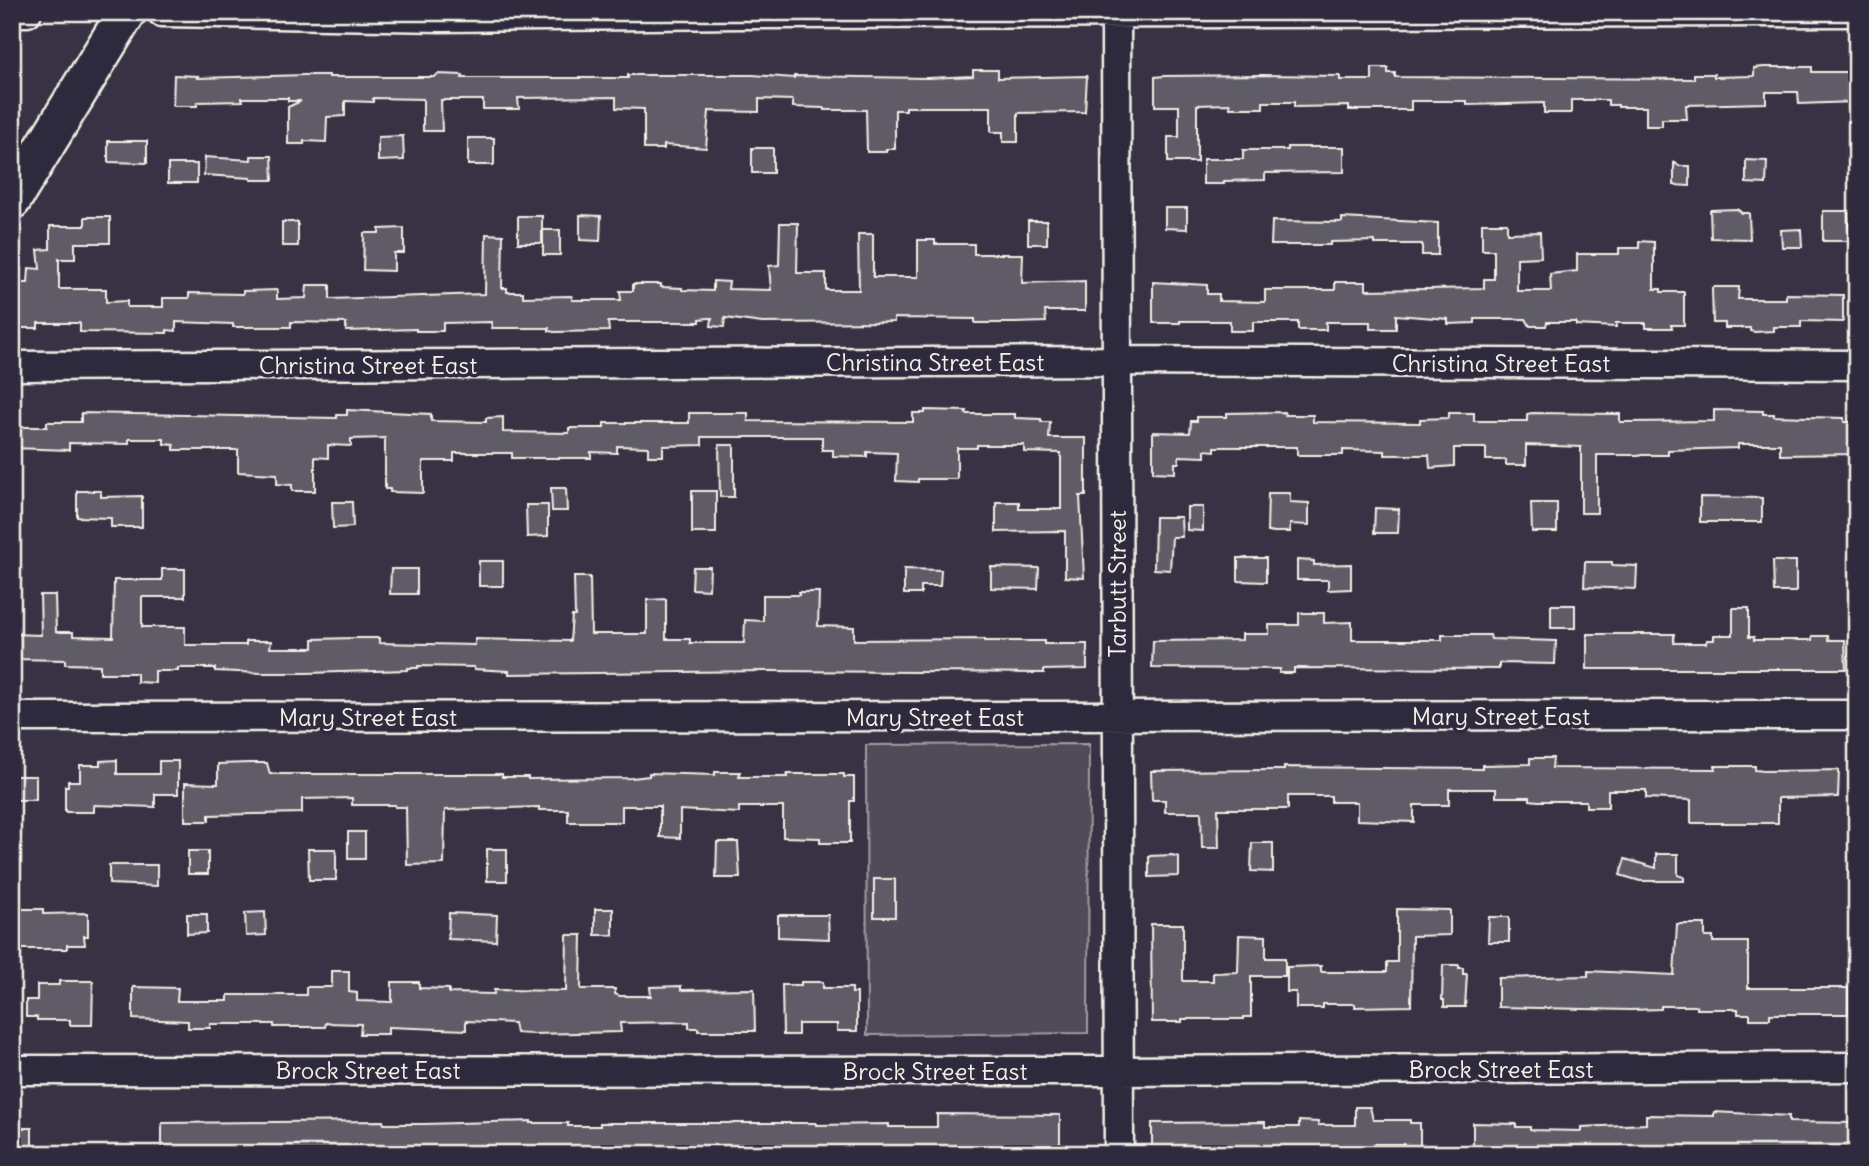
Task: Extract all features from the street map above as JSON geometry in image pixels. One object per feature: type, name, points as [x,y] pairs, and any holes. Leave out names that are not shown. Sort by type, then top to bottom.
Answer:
[{"type":"main road","points":[[12,200],[127,12]]},
{"type":"street","points":[[12,12],[27,12]]},
{"type":"street","points":[[162,12],[441,15],[1857,12]]},
{"type":"street","name":"Tarbutt Street","points":[[1116,14],[1119,1154]]},
{"type":"street","name":"Christina Street East","points":[[12,366],[1117,361],[1857,365]]},
{"type":"street","name":"Mary Street East","points":[[12,717],[1857,715]]},
{"type":"street","name":"Brock Street East","points":[[12,1070],[1118,1071],[1857,1067]]},
{"type":"shaded area","points":[[1089,744],[1088,1033],[867,1035],[866,745]]},
{"type":"building","points":[[1812,67],[1812,72],[1857,72],[1854,102],[1799,104],[1798,92],[1766,92],[1766,103],[1686,105],[1687,119],[1662,119],[1662,126],[1646,126],[1646,107],[1618,107],[1608,105],[1608,100],[1571,100],[1571,113],[1544,113],[1544,103],[1467,105],[1467,101],[1411,101],[1411,110],[1349,110],[1349,106],[1294,107],[1294,102],[1263,102],[1263,108],[1230,108],[1230,104],[1197,105],[1197,162],[1168,162],[1168,137],[1179,137],[1179,106],[1155,106],[1155,77],[1164,76],[1340,76],[1340,80],[1372,80],[1372,68],[1388,68],[1388,73],[1395,73],[1395,77],[1694,79],[1694,74],[1714,74],[1714,77],[1754,76],[1754,68]]},
{"type":"building","points":[[973,70],[998,70],[998,78],[1087,76],[1085,112],[1018,113],[1018,142],[1003,142],[1003,132],[991,132],[991,107],[906,107],[906,110],[895,110],[895,149],[867,152],[866,110],[793,107],[793,100],[759,99],[759,112],[709,111],[706,148],[664,145],[664,149],[644,149],[644,109],[616,108],[616,97],[518,98],[519,109],[483,109],[483,100],[441,100],[442,131],[423,131],[423,99],[373,98],[373,102],[345,101],[345,116],[327,117],[326,142],[304,141],[304,144],[288,144],[288,107],[301,101],[288,101],[288,98],[242,98],[243,101],[197,102],[197,106],[173,106],[174,75],[198,76],[197,78],[305,75],[434,77],[438,74],[463,75],[462,78],[753,75],[794,78],[928,78],[973,76]]},
{"type":"building","points":[[403,136],[404,160],[378,161],[378,137]]},
{"type":"building","points":[[468,138],[494,138],[494,165],[468,165]]},
{"type":"building","points":[[108,141],[147,141],[147,163],[108,162]]},
{"type":"building","points":[[1288,147],[1344,147],[1344,172],[1265,173],[1265,180],[1203,184],[1203,159],[1243,159],[1243,150],[1288,150]]},
{"type":"building","points":[[752,148],[773,148],[773,173],[752,173]]},
{"type":"building","points":[[251,156],[272,156],[273,180],[204,175],[205,157],[251,160]]},
{"type":"building","points":[[1746,160],[1767,161],[1766,184],[1746,183]]},
{"type":"building","points":[[1674,162],[1679,166],[1690,166],[1690,186],[1674,185]]},
{"type":"building","points":[[168,164],[197,164],[197,183],[168,183]]},
{"type":"building","points":[[1165,208],[1187,208],[1187,229],[1165,228]]},
{"type":"building","points":[[1737,209],[1742,213],[1749,213],[1750,239],[1711,238],[1710,210]]},
{"type":"building","points":[[1823,211],[1848,211],[1849,241],[1823,241]]},
{"type":"building","points":[[580,215],[601,216],[600,241],[580,240]]},
{"type":"building","points":[[518,216],[542,216],[542,243],[518,243]]},
{"type":"building","points":[[85,217],[110,217],[110,243],[75,243],[75,259],[59,259],[59,289],[106,289],[106,302],[127,301],[127,307],[163,307],[163,298],[189,298],[189,293],[243,294],[243,291],[277,290],[277,299],[306,298],[307,285],[330,285],[330,299],[485,294],[486,234],[503,235],[502,288],[507,288],[507,292],[523,292],[523,297],[572,296],[572,300],[621,300],[620,291],[633,291],[633,284],[661,284],[661,287],[682,290],[713,291],[713,281],[729,282],[728,289],[771,290],[769,266],[779,265],[780,223],[798,223],[797,273],[826,273],[826,290],[859,290],[858,234],[873,234],[873,277],[918,277],[918,240],[935,240],[935,244],[974,244],[974,254],[1023,254],[1022,283],[1085,281],[1085,311],[1045,311],[1046,322],[975,323],[975,319],[894,318],[894,322],[762,323],[725,318],[724,327],[711,326],[712,318],[709,318],[700,319],[700,322],[608,322],[609,331],[554,332],[549,331],[549,328],[492,328],[492,322],[443,323],[443,331],[346,331],[346,323],[291,322],[291,327],[233,327],[233,324],[176,322],[176,331],[167,330],[167,333],[80,332],[80,323],[38,323],[38,328],[12,328],[14,293],[19,293],[19,283],[28,283],[29,268],[40,269],[38,250],[50,249],[50,226],[85,226]]},
{"type":"building","points":[[1342,218],[1438,223],[1438,255],[1422,255],[1422,244],[1375,244],[1375,241],[1330,242],[1330,245],[1271,245],[1272,221],[1342,222]]},
{"type":"building","points":[[1028,221],[1047,221],[1047,244],[1028,244]]},
{"type":"building","points":[[282,222],[298,222],[298,246],[282,246]]},
{"type":"building","points":[[1482,223],[1507,223],[1507,233],[1540,232],[1541,257],[1517,258],[1517,291],[1551,291],[1550,274],[1577,271],[1577,254],[1619,254],[1619,248],[1639,248],[1639,241],[1654,242],[1654,289],[1661,289],[1661,292],[1684,292],[1684,325],[1646,328],[1646,323],[1616,323],[1616,327],[1547,322],[1546,326],[1530,326],[1526,319],[1475,319],[1475,323],[1448,324],[1448,319],[1396,315],[1396,329],[1370,329],[1370,322],[1326,322],[1326,330],[1298,330],[1298,322],[1253,322],[1253,331],[1230,331],[1230,321],[1153,323],[1153,282],[1207,285],[1207,294],[1219,294],[1219,301],[1265,302],[1265,290],[1335,290],[1335,282],[1366,282],[1366,290],[1484,288],[1484,279],[1494,279],[1494,250],[1482,250]]},
{"type":"building","points":[[404,228],[404,253],[394,253],[394,271],[363,270],[364,233],[379,233],[379,229]]},
{"type":"building","points":[[1801,229],[1802,247],[1782,247],[1781,230]]},
{"type":"building","points":[[543,230],[560,230],[560,255],[543,255]]},
{"type":"building","points":[[1714,287],[1739,287],[1738,299],[1786,299],[1786,294],[1843,295],[1843,322],[1801,321],[1801,327],[1774,327],[1774,331],[1754,332],[1750,331],[1750,328],[1725,328],[1725,323],[1713,323]]},
{"type":"building","points":[[347,410],[431,414],[431,421],[486,422],[486,418],[503,417],[503,432],[569,433],[569,428],[604,428],[604,423],[689,423],[689,413],[748,413],[748,421],[913,422],[913,413],[925,413],[925,410],[967,411],[966,414],[1015,414],[1015,418],[1041,419],[1041,422],[1050,422],[1049,438],[1086,438],[1086,496],[1080,496],[1084,578],[1065,577],[1065,531],[996,532],[996,502],[1019,502],[1019,509],[1061,509],[1061,453],[1024,452],[1024,445],[977,445],[977,448],[957,448],[957,479],[918,479],[918,482],[896,481],[897,453],[867,452],[867,457],[833,456],[833,450],[822,450],[822,437],[702,437],[702,445],[663,446],[663,456],[648,456],[648,447],[617,446],[617,453],[591,452],[591,458],[512,458],[512,453],[454,453],[454,461],[423,461],[423,493],[390,492],[390,489],[385,489],[385,438],[351,439],[351,446],[328,445],[328,458],[315,457],[315,491],[292,491],[292,485],[277,484],[277,474],[238,472],[238,450],[174,450],[174,445],[164,444],[164,439],[129,439],[129,444],[69,443],[69,450],[12,448],[12,427],[47,427],[47,422],[81,422],[81,413],[337,418],[337,415],[347,415]]},
{"type":"building","points":[[1714,410],[1763,411],[1763,414],[1774,416],[1844,418],[1844,422],[1857,422],[1857,454],[1780,455],[1780,444],[1738,444],[1738,448],[1668,450],[1668,455],[1597,455],[1597,513],[1581,513],[1581,447],[1526,445],[1526,465],[1506,465],[1506,460],[1486,460],[1486,448],[1454,448],[1454,466],[1430,468],[1429,455],[1385,455],[1385,451],[1343,450],[1343,455],[1297,455],[1297,447],[1215,447],[1215,451],[1205,450],[1205,457],[1179,456],[1179,463],[1175,463],[1175,473],[1153,472],[1153,432],[1190,433],[1191,421],[1197,421],[1197,417],[1227,417],[1227,413],[1284,412],[1285,415],[1313,415],[1313,422],[1420,423],[1420,419],[1449,418],[1449,413],[1474,413],[1474,421],[1527,421],[1527,414],[1532,413],[1620,414],[1620,422],[1630,422],[1714,421]]},
{"type":"building","points":[[719,445],[734,445],[734,497],[720,497]]},
{"type":"building","points":[[551,488],[566,488],[567,511],[552,511]]},
{"type":"building","points":[[77,491],[101,491],[101,497],[142,496],[142,527],[111,527],[111,518],[77,517]]},
{"type":"building","points":[[692,491],[716,491],[716,533],[692,533]]},
{"type":"building","points":[[1268,493],[1290,493],[1290,502],[1309,503],[1309,525],[1290,524],[1290,532],[1267,532]]},
{"type":"building","points":[[1700,497],[1762,498],[1762,522],[1700,522]]},
{"type":"building","points":[[332,502],[352,502],[353,527],[333,528]]},
{"type":"building","points":[[1531,503],[1557,503],[1557,532],[1532,532]]},
{"type":"building","points":[[526,505],[548,505],[548,536],[527,537]]},
{"type":"building","points":[[1187,507],[1203,507],[1203,531],[1187,530]]},
{"type":"building","points":[[1375,508],[1399,509],[1398,533],[1374,533]]},
{"type":"building","points":[[1155,517],[1181,517],[1182,537],[1172,537],[1170,570],[1154,569]]},
{"type":"building","points":[[1238,558],[1266,558],[1266,582],[1238,581]]},
{"type":"building","points":[[1297,560],[1314,561],[1314,565],[1351,564],[1351,589],[1328,590],[1328,580],[1297,580]]},
{"type":"building","points":[[479,561],[503,561],[503,586],[479,586]]},
{"type":"building","points":[[1773,561],[1796,561],[1796,592],[1774,592]]},
{"type":"building","points":[[1585,562],[1637,566],[1636,589],[1584,587]]},
{"type":"building","points":[[693,567],[710,567],[709,590],[692,589]]},
{"type":"building","points":[[991,567],[1039,568],[1038,589],[991,588]]},
{"type":"building","points":[[162,569],[185,569],[185,597],[142,597],[142,627],[185,627],[185,645],[246,645],[246,641],[271,641],[270,648],[313,648],[313,639],[354,638],[379,638],[379,643],[475,645],[475,639],[570,641],[572,616],[575,616],[574,577],[590,577],[591,634],[647,634],[647,600],[666,599],[666,639],[690,639],[690,643],[744,643],[745,620],[763,621],[763,595],[819,592],[818,626],[854,627],[854,640],[985,639],[1044,641],[1044,644],[1087,644],[1087,669],[1044,670],[1044,673],[767,671],[509,674],[509,671],[474,667],[418,666],[408,670],[307,673],[178,668],[178,671],[155,671],[155,683],[137,682],[137,673],[100,673],[100,665],[65,664],[65,660],[12,659],[12,634],[41,635],[40,595],[55,595],[56,632],[73,632],[73,636],[113,637],[114,580],[162,580]]},
{"type":"building","points":[[391,569],[417,569],[417,594],[390,594]]},
{"type":"building","points":[[904,569],[941,570],[940,586],[921,586],[921,594],[904,594]]},
{"type":"building","points":[[1551,605],[1575,605],[1575,628],[1551,628]]},
{"type":"building","points":[[1733,608],[1749,608],[1749,637],[1754,637],[1754,640],[1812,640],[1812,636],[1828,636],[1828,640],[1845,640],[1846,669],[1587,669],[1587,634],[1674,634],[1674,643],[1706,643],[1707,640],[1714,640],[1714,635],[1733,635]]},
{"type":"building","points":[[1299,613],[1324,613],[1324,623],[1352,622],[1352,640],[1442,640],[1442,635],[1490,635],[1491,639],[1556,641],[1555,664],[1499,663],[1499,669],[1294,668],[1294,673],[1279,673],[1280,669],[1152,668],[1153,641],[1242,640],[1242,634],[1269,634],[1269,625],[1299,625]]},
{"type":"building","points":[[1530,758],[1553,758],[1552,768],[1715,769],[1715,766],[1755,766],[1755,770],[1765,771],[1839,770],[1838,797],[1778,798],[1778,823],[1691,823],[1691,800],[1646,798],[1646,790],[1608,790],[1608,807],[1586,807],[1586,801],[1538,801],[1530,800],[1530,797],[1496,797],[1496,789],[1449,789],[1449,805],[1414,805],[1414,822],[1357,820],[1357,802],[1331,802],[1331,796],[1288,796],[1288,809],[1218,809],[1219,848],[1202,848],[1201,812],[1165,812],[1165,800],[1152,800],[1151,771],[1284,770],[1284,767],[1482,769],[1482,765],[1530,764]]},
{"type":"building","points":[[117,760],[117,774],[159,774],[159,761],[178,761],[178,794],[155,794],[155,807],[94,805],[94,812],[65,812],[65,786],[68,786],[68,781],[80,781],[80,765],[100,765],[100,761]]},
{"type":"building","points":[[267,763],[270,774],[502,774],[502,777],[528,779],[632,778],[649,776],[649,773],[715,775],[715,772],[740,772],[739,777],[844,774],[844,777],[854,777],[854,801],[850,801],[850,843],[820,843],[820,838],[783,837],[783,807],[739,807],[739,813],[680,810],[680,838],[660,837],[660,806],[622,806],[622,822],[568,822],[568,810],[539,810],[539,807],[445,810],[444,864],[407,865],[406,807],[352,805],[352,798],[302,799],[302,813],[209,815],[209,821],[185,821],[185,783],[218,784],[218,764]]},
{"type":"building","points":[[12,776],[36,776],[36,800],[12,800]]},
{"type":"building","points":[[348,832],[365,832],[365,859],[348,859]]},
{"type":"building","points":[[717,842],[738,842],[740,878],[716,878]]},
{"type":"building","points":[[1252,843],[1273,843],[1273,872],[1251,871]]},
{"type":"building","points":[[308,849],[336,849],[336,880],[309,880]]},
{"type":"building","points":[[487,849],[507,849],[507,881],[487,881]]},
{"type":"building","points":[[188,851],[208,851],[208,874],[188,874]]},
{"type":"building","points":[[1656,854],[1678,854],[1678,875],[1684,877],[1684,881],[1640,881],[1620,875],[1625,859],[1656,868]]},
{"type":"building","points":[[1149,856],[1179,857],[1179,876],[1149,877]]},
{"type":"building","points":[[109,865],[157,865],[157,886],[109,884]]},
{"type":"building","points":[[874,879],[895,879],[895,917],[874,917]]},
{"type":"building","points":[[12,909],[43,909],[43,914],[88,913],[88,936],[84,936],[85,945],[67,945],[67,949],[12,949]]},
{"type":"building","points":[[595,909],[613,909],[613,935],[595,935]]},
{"type":"building","points":[[1397,909],[1450,910],[1450,935],[1412,936],[1411,1006],[1355,1007],[1355,1004],[1323,1004],[1323,1008],[1296,1008],[1296,992],[1287,992],[1287,967],[1321,966],[1321,972],[1387,972],[1387,962],[1397,962]]},
{"type":"building","points":[[265,912],[266,935],[246,936],[245,913]]},
{"type":"building","points":[[449,913],[497,915],[496,941],[448,939]]},
{"type":"building","points":[[187,914],[207,914],[207,933],[187,934]]},
{"type":"building","points":[[778,915],[828,915],[829,939],[778,937]]},
{"type":"building","points":[[1489,917],[1509,917],[1509,942],[1488,942]]},
{"type":"building","points":[[1151,924],[1183,924],[1183,981],[1213,981],[1213,973],[1238,972],[1239,935],[1266,936],[1266,958],[1285,958],[1285,976],[1251,976],[1251,1017],[1152,1022]]},
{"type":"building","points":[[1677,924],[1705,924],[1705,937],[1713,937],[1713,942],[1748,942],[1748,988],[1848,988],[1848,1014],[1770,1014],[1770,1019],[1750,1019],[1750,1014],[1738,1014],[1738,1009],[1697,1009],[1697,1006],[1661,1006],[1661,1009],[1630,1010],[1498,1007],[1498,978],[1588,976],[1588,971],[1674,975]]},
{"type":"building","points":[[567,935],[582,935],[581,989],[615,989],[615,994],[620,996],[651,996],[650,987],[681,986],[681,990],[754,989],[755,1031],[698,1031],[698,1028],[689,1028],[689,1022],[620,1023],[621,1032],[532,1034],[516,1033],[514,1023],[466,1021],[466,1030],[388,1027],[388,1034],[360,1034],[361,1024],[326,1023],[325,1027],[274,1027],[274,1024],[210,1024],[210,1028],[188,1028],[188,1021],[133,1019],[133,987],[178,988],[177,1001],[228,1001],[228,995],[306,995],[306,987],[332,987],[332,971],[349,971],[349,992],[357,993],[357,1001],[392,1002],[392,982],[419,982],[419,988],[449,989],[449,993],[494,994],[494,990],[566,991]]},
{"type":"building","points":[[1443,965],[1459,965],[1459,968],[1463,968],[1463,974],[1467,974],[1465,1007],[1444,1007]]},
{"type":"building","points":[[59,981],[93,981],[92,1025],[70,1025],[70,1020],[37,1020],[37,1017],[26,1017],[26,1000],[37,1000],[37,985],[59,985]]},
{"type":"building","points":[[801,982],[823,982],[823,988],[852,988],[852,993],[857,993],[857,1031],[837,1031],[837,1024],[798,1024],[798,1035],[783,1035],[782,985],[801,985]]},
{"type":"building","points":[[1355,1107],[1370,1107],[1373,1120],[1410,1120],[1410,1123],[1420,1123],[1420,1150],[1404,1150],[1404,1144],[1373,1144],[1373,1148],[1326,1148],[1326,1154],[1177,1151],[1177,1154],[1152,1154],[1152,1123],[1265,1122],[1265,1127],[1299,1127],[1299,1121],[1318,1122],[1318,1125],[1355,1125]]},
{"type":"building","points":[[1714,1112],[1789,1116],[1789,1122],[1857,1123],[1857,1152],[1723,1154],[1723,1150],[1687,1150],[1687,1154],[1549,1154],[1541,1153],[1541,1150],[1495,1149],[1495,1154],[1473,1154],[1473,1123],[1516,1124],[1516,1127],[1530,1127],[1530,1130],[1581,1131],[1581,1127],[1646,1124],[1646,1115],[1714,1116]]},
{"type":"building","points":[[937,1114],[1060,1115],[1060,1154],[937,1154],[937,1151],[889,1151],[889,1154],[747,1154],[747,1146],[700,1147],[696,1154],[606,1154],[606,1150],[531,1149],[531,1154],[162,1154],[162,1123],[383,1121],[384,1124],[425,1124],[531,1121],[568,1123],[568,1126],[600,1126],[600,1123],[816,1123],[937,1127]]},
{"type":"building","points":[[12,1128],[32,1128],[32,1154],[12,1154]]}]
